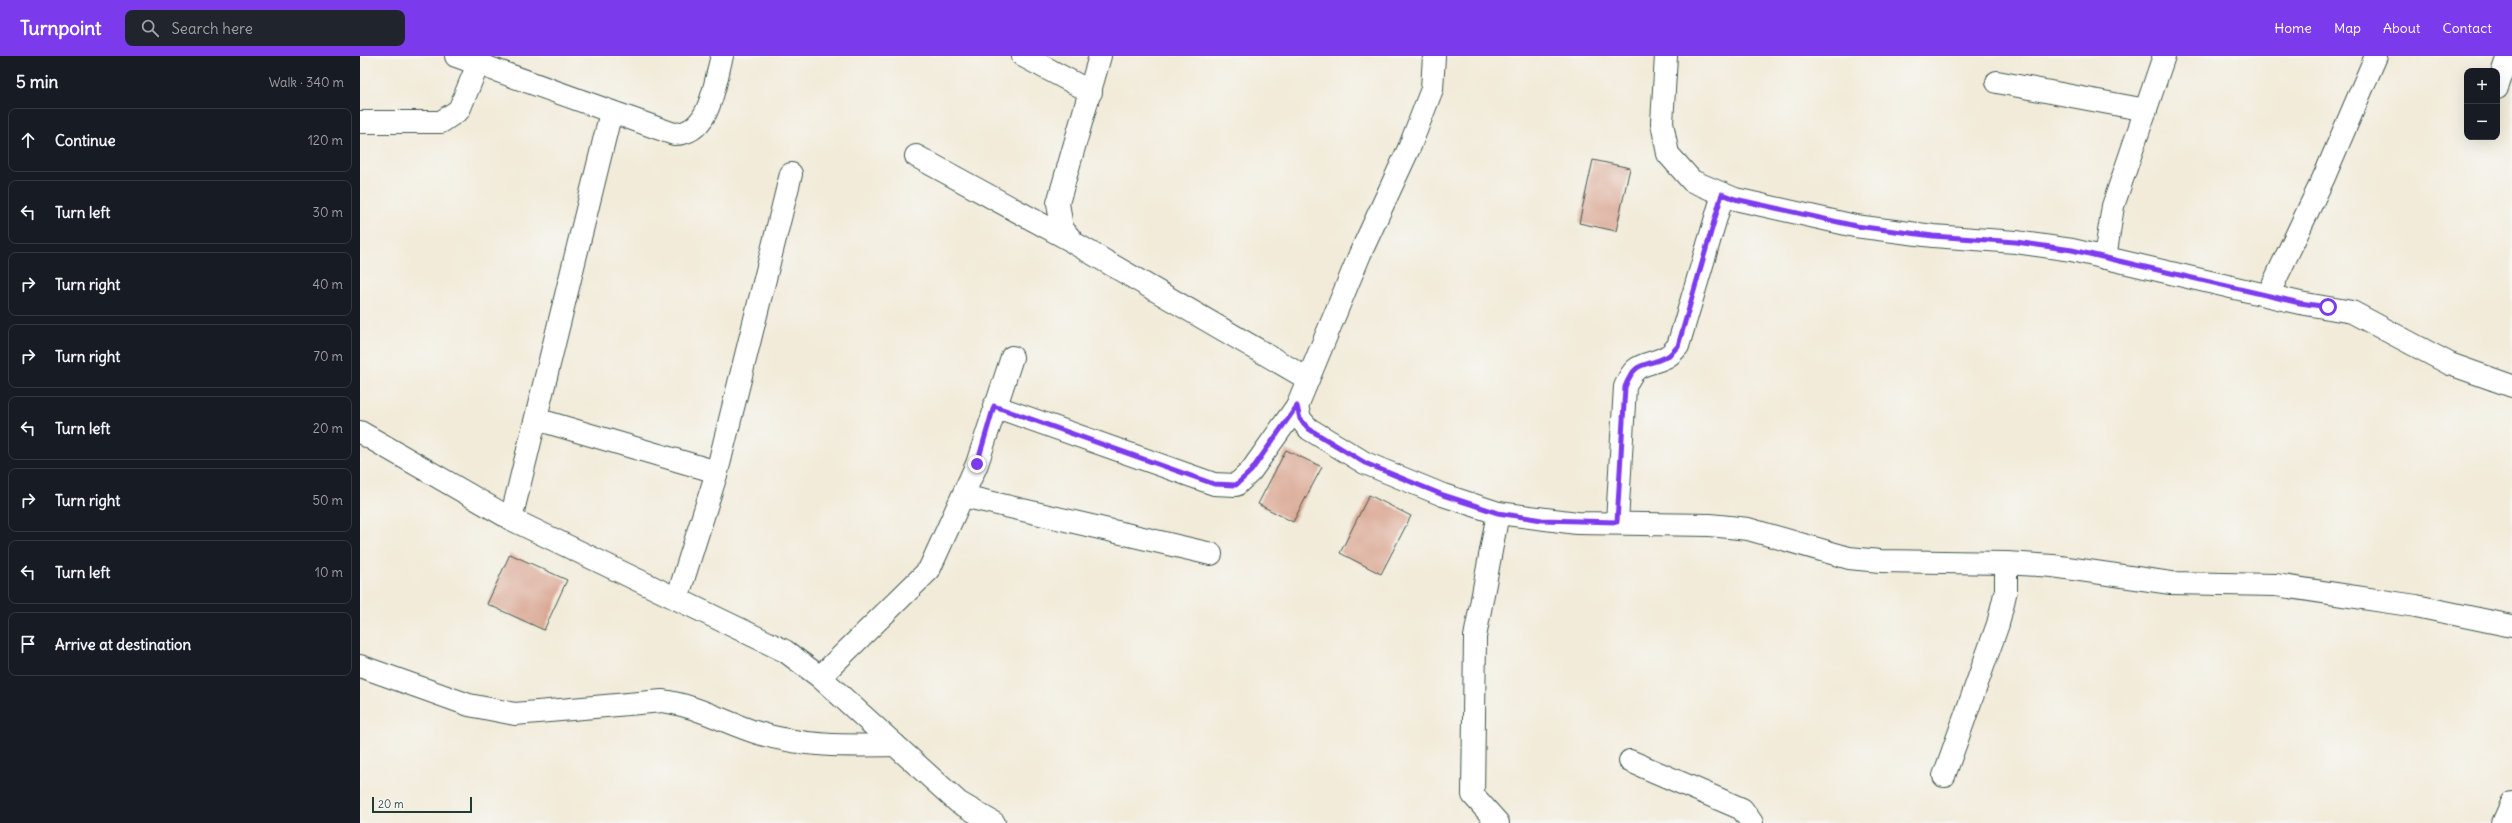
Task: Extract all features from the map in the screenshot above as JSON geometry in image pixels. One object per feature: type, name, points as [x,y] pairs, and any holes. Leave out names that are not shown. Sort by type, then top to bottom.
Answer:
[{"type":"street","points":[[456,56],[668,132],[686,134],[697,127],[705,115],[722,56]]},
{"type":"street","points":[[1024,56],[1091,92]]},
{"type":"street","points":[[1074,243],[1062,228],[1058,203],[1091,92],[1100,56]]},
{"type":"street","points":[[994,406],[1214,484],[1236,485],[1251,471],[1297,406],[1432,89],[1434,56]]},
{"type":"street","points":[[1666,56],[1662,123],[1668,154],[1692,181],[1722,194],[1735,199],[1856,226],[1933,236],[2016,242],[2072,250],[2268,296],[2352,312],[2450,364],[2512,386]]},
{"type":"street","points":[[2105,258],[2113,206],[2164,56]]},
{"type":"street","points":[[2268,296],[2324,177],[2376,56]]},
{"type":"street","points":[[2500,79],[2508,56]]},
{"type":"street","points":[[360,122],[441,122],[459,110],[478,64]]},
{"type":"street","points":[[1997,82],[2146,110]]},
{"type":"street","points":[[511,519],[611,112]]},
{"type":"street","points":[[916,156],[1074,243],[1308,379]]},
{"type":"street","points":[[677,599],[718,472],[791,174]]},
{"type":"street","points":[[1617,522],[1625,387],[1630,374],[1638,366],[1667,357],[1678,346],[1722,194]]},
{"type":"street","points":[[820,677],[929,570],[977,464],[994,406],[1012,357]]},
{"type":"street","points":[[1297,406],[1300,419],[1309,429],[1365,463],[1443,495],[1498,513],[1542,520],[1710,525],[1748,529],[1849,558],[1880,561],[2006,562],[2053,566],[2171,583],[2276,585],[2416,606],[2512,626]]},
{"type":"street","points":[[536,419],[718,472]]},
{"type":"street","points":[[360,432],[511,519],[786,651],[820,677],[958,802],[994,823]]},
{"type":"street","points":[[963,496],[1211,554]]},
{"type":"street","points":[[1498,513],[1475,637],[1473,795],[1498,823]]},
{"type":"street","points":[[1944,776],[1998,624],[2006,590],[2006,562]]},
{"type":"street","points":[[360,666],[468,705],[515,714],[662,700],[679,703],[755,732],[790,742],[825,746],[895,745]]},
{"type":"street","points":[[1630,761],[1742,809],[1752,823]]},
{"type":"street","points":[[2503,823],[2512,803]]},
{"type":"building","points":[[1593,160],[1630,168],[1616,231],[1579,223]]},
{"type":"building","points":[[1286,450],[1322,467],[1293,522],[1258,504]]},
{"type":"building","points":[[1369,495],[1411,516],[1381,574],[1340,553]]},
{"type":"building","points":[[510,554],[567,580],[544,630],[487,604]]},
{"type":"route","points":[[977,464],[994,406],[1214,484],[1236,485],[1251,471],[1297,406],[1300,419],[1309,429],[1365,463],[1443,495],[1498,513],[1542,520],[1577,523],[1617,522],[1625,387],[1630,374],[1638,366],[1667,357],[1678,346],[1683,334],[1722,194],[1735,199],[1856,226],[1933,236],[2016,242],[2072,250],[2300,303],[2328,307]]}]
